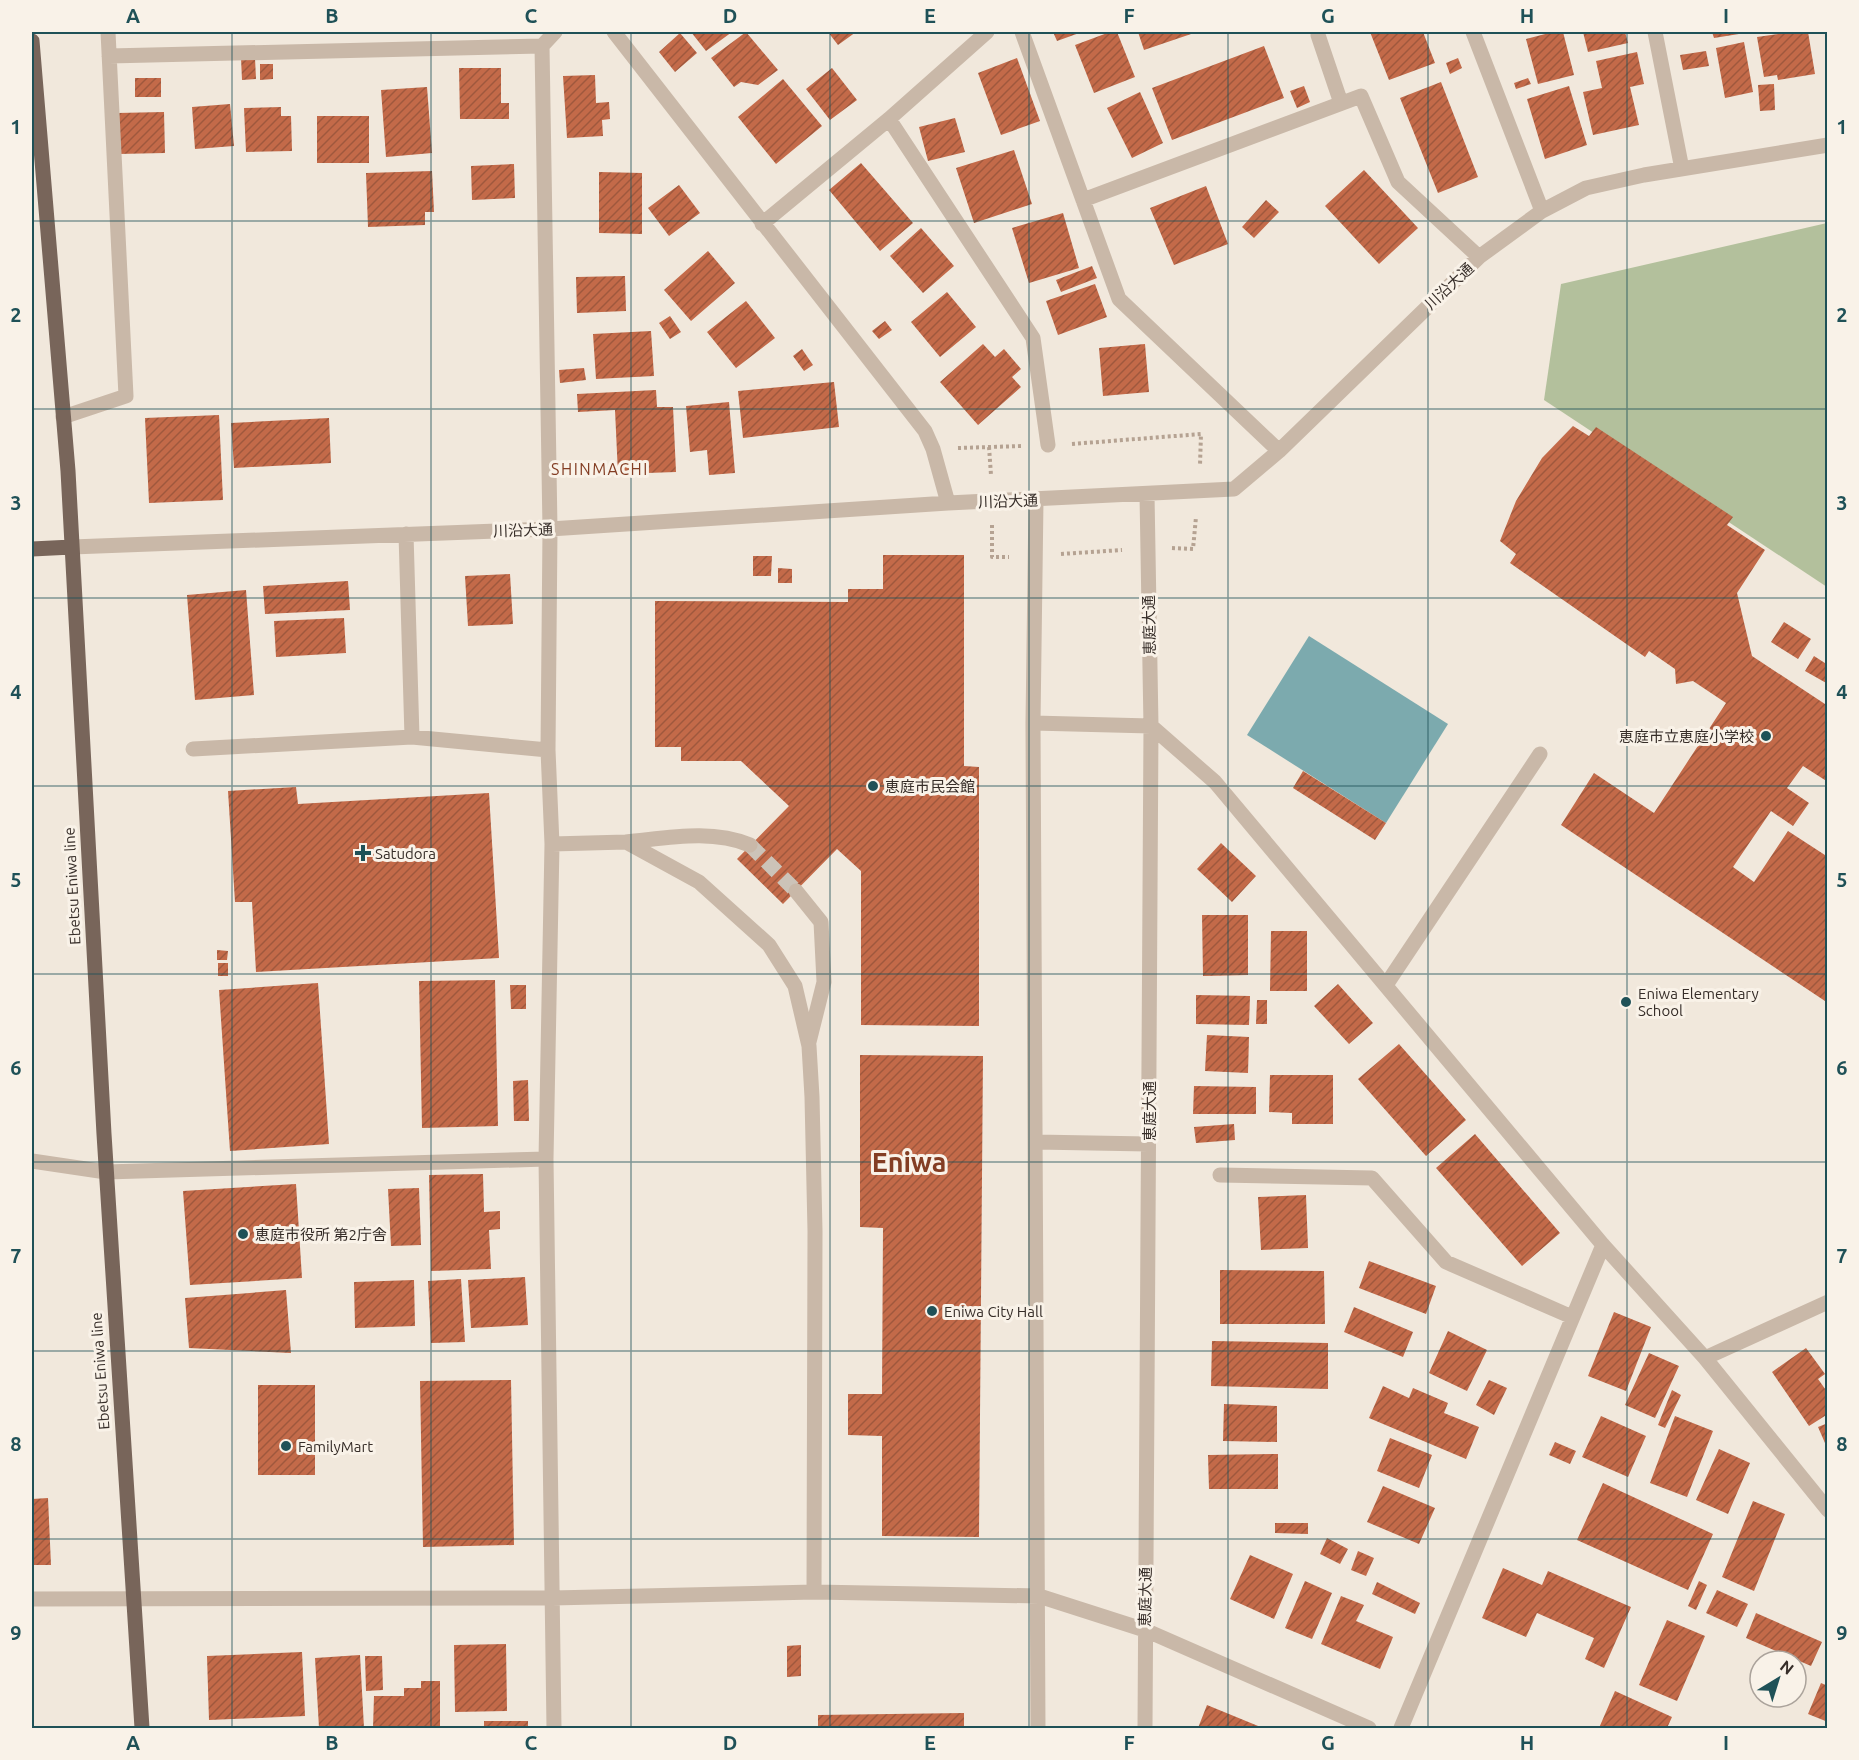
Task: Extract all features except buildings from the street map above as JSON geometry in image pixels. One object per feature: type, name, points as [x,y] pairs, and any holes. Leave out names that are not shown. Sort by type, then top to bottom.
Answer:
[{"type":"main road","name":"Ebetsu Eniwa line","points":[[32,41],[32,64],[72,547],[106,1172],[142,1728]]},
{"type":"main road","points":[[32,549],[72,547]]},
{"type":"street","points":[[63,417],[126,396],[108,32]]},
{"type":"street","points":[[555,32],[542,46],[549,529],[548,750],[552,844],[546,1160],[555,1728]]},
{"type":"street","points":[[614,32],[925,431],[933,449],[948,503]]},
{"type":"street","points":[[762,224],[889,119],[987,32]]},
{"type":"street","points":[[1022,32],[1119,299],[1279,451]]},
{"type":"street","points":[[1473,32],[1542,211]]},
{"type":"street","points":[[1655,32],[1682,169]]},
{"type":"street","points":[[1318,35],[1341,103]]},
{"type":"street","points":[[109,56],[542,46]]},
{"type":"street","points":[[1083,200],[1361,96],[1398,182],[1479,257]]},
{"type":"street","points":[[889,119],[1033,338],[1048,445]]},
{"type":"street","name":"川沿大通","points":[[72,547],[549,529],[948,503],[1234,489],[1279,451],[1479,257],[1542,211],[1586,188],[1682,169],[1827,145]]},
{"type":"street","name":"恵庭大通","points":[[1145,1728],[1151,726],[1147,494]]},
{"type":"street","points":[[1036,500],[1033,723],[1038,1728]]},
{"type":"street","points":[[406,534],[412,737]]},
{"type":"street","points":[[1033,723],[1151,726],[1215,782],[1603,1245],[1706,1358],[1827,1510]]},
{"type":"street","points":[[193,749],[412,737],[548,750]]},
{"type":"street","points":[[1386,985],[1540,754]]},
{"type":"street","points":[[552,844],[626,842],[697,835],[733,838],[750,845]]},
{"type":"street","points":[[626,842],[699,882],[769,945],[795,986],[808,1046],[815,1232],[814,1592]]},
{"type":"street","points":[[796,891],[821,922],[824,982],[808,1046]]},
{"type":"street","points":[[1036,1142],[1148,1144]]},
{"type":"street","points":[[32,1161],[106,1172],[546,1160]]},
{"type":"street","points":[[1220,1175],[1372,1178],[1446,1262],[1572,1317]]},
{"type":"street","points":[[1401,1728],[1603,1245]]},
{"type":"street","points":[[1706,1358],[1827,1302]]},
{"type":"street","points":[[32,1599],[552,1598],[814,1592],[1039,1596],[1145,1630],[1369,1728]]},
{"type":"green space","points":[[1827,223],[1827,587],[1544,400],[1561,284]]},
{"type":"water","points":[[1309,636],[1448,724],[1386,823],[1247,735]]},
{"type":"tunnel","points":[[750,845],[796,891]]},
{"type":"place","name":"恵庭市立恵庭小学校","points":[[1766,736]]},
{"type":"place","name":"恵庭市民会館","points":[[873,786]]},
{"type":"place","name":"Satudora","points":[[363,853]]},
{"type":"place","name":"Eniwa Elementary School","points":[[1626,1002]]},
{"type":"place","name":"恵庭市役所 第2庁舎","points":[[243,1234]]},
{"type":"place","name":"Eniwa City Hall","points":[[932,1311]]},
{"type":"place","name":"FamilyMart","points":[[286,1446]]},
{"type":"district","name":"SHINMACHI","points":[[600,469]]},
{"type":"district","name":"Eniwa","points":[[909,1162]]}]
